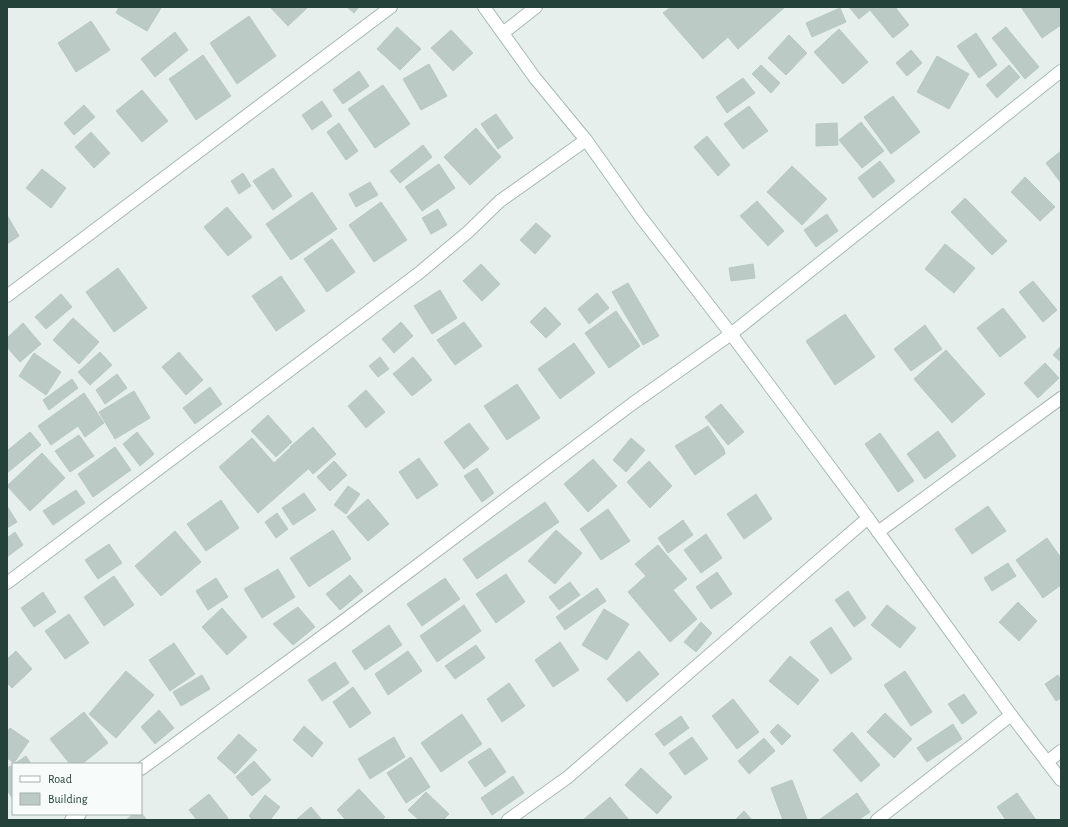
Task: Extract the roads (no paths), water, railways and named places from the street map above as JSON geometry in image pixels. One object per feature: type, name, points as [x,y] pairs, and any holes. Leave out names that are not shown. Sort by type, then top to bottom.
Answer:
[{"type":"street","points":[[7,296],[391,7]]},
{"type":"street","points":[[484,7],[535,78],[586,140],[640,216],[731,334],[868,518],[1011,715],[1061,780]]},
{"type":"street","points":[[503,33],[536,7]]},
{"type":"street","points":[[142,768],[346,619],[632,404],[731,334],[1061,72]]},
{"type":"street","points":[[7,583],[419,273],[468,232],[500,201],[586,140]]},
{"type":"street","points":[[878,532],[1061,398]]},
{"type":"street","points":[[508,820],[568,777],[868,518]]},
{"type":"street","points":[[877,820],[1011,715]]},
{"type":"street","points":[[1047,762],[1061,751]]}]
